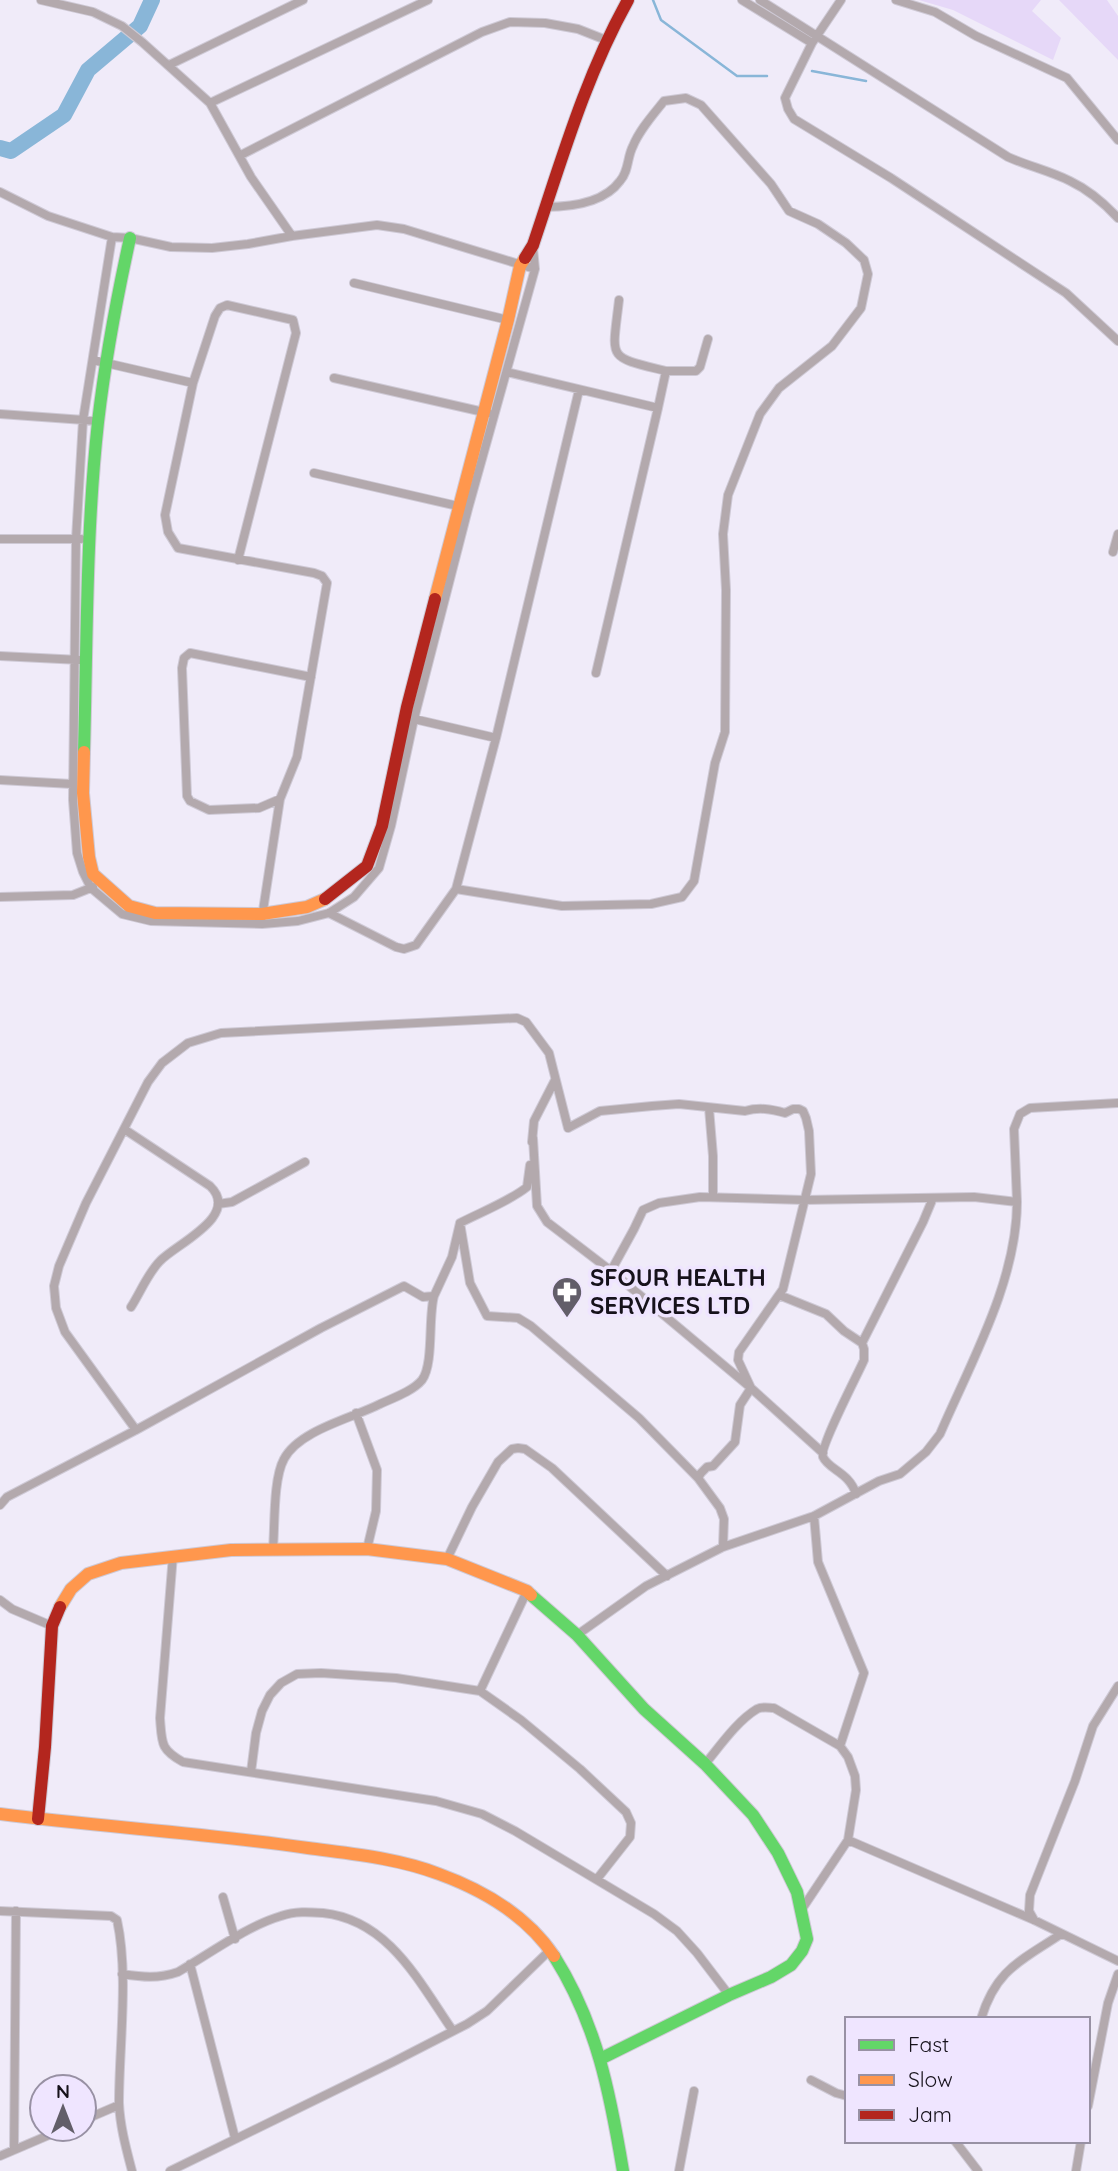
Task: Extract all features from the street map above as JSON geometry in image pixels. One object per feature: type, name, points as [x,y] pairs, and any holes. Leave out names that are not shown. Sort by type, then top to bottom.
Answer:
[{"type":"street","points":[[41,0],[93,12],[122,26],[210,103],[251,177],[292,236]]},
{"type":"street","points":[[93,0],[93,12]]},
{"type":"street","points":[[169,65],[303,0]]},
{"type":"street","points":[[210,103],[428,0]]},
{"type":"street","points":[[130,238],[106,363],[98,421],[72,784],[77,853],[83,872],[96,886],[129,906],[155,913],[298,921],[329,913],[354,897],[379,868],[488,413],[520,266],[533,244],[570,129],[606,40],[628,0]]},
{"type":"street","points":[[742,0],[814,40],[1008,157],[1070,181],[1103,201],[1118,218]]},
{"type":"street","points":[[760,0],[814,40]]},
{"type":"street","points":[[841,0],[814,40],[785,98],[794,119],[891,178],[1066,293],[1118,341]]},
{"type":"street","points":[[896,0],[935,12],[976,36],[1067,78],[1118,140]]},
{"type":"street","points":[[241,155],[482,32],[510,22],[545,23],[578,29],[606,40]]},
{"type":"street","points":[[456,889],[562,906],[651,904],[682,897],[694,881],[715,763],[725,732],[726,590],[723,534],[728,495],[760,414],[779,388],[832,346],[861,308],[868,274],[864,260],[846,243],[818,223],[789,211],[771,184],[701,105],[686,98],[664,101],[638,136],[631,149],[628,167],[620,181],[607,193],[585,202],[559,207],[545,206]]},
{"type":"street","points":[[0,192],[48,216],[112,237],[171,247],[212,248],[377,225],[404,229],[535,269]]},
{"type":"street","points":[[96,886],[89,857],[83,793],[76,539],[83,420],[112,237]]},
{"type":"street","points":[[488,413],[507,372],[535,269],[533,244]]},
{"type":"street","points":[[354,283],[508,320]]},
{"type":"street","points":[[619,300],[614,347],[617,355],[626,361],[666,371],[696,371],[700,367],[708,339]]},
{"type":"street","points":[[238,559],[296,333],[293,320],[227,305],[220,308],[215,316],[193,383],[165,515],[169,532],[178,548],[322,576],[327,583],[297,757],[280,799],[262,919]]},
{"type":"street","points":[[93,360],[193,383]]},
{"type":"street","points":[[596,673],[666,371]]},
{"type":"street","points":[[507,372],[658,408]]},
{"type":"street","points":[[334,378],[488,413]]},
{"type":"street","points":[[329,913],[404,949],[416,945],[456,889],[496,738],[579,390]]},
{"type":"street","points":[[0,414],[98,421]]},
{"type":"street","points":[[314,474],[464,508]]},
{"type":"street","points":[[262,919],[307,907],[326,898],[368,866],[382,826],[407,707],[464,508]]},
{"type":"street","points":[[1113,552],[1118,534]]},
{"type":"street","points":[[0,539],[89,539]]},
{"type":"street","points":[[280,799],[259,808],[218,809],[204,809],[190,801],[187,796],[182,668],[184,658],[190,653],[311,677]]},
{"type":"street","points":[[0,656],[81,660]]},
{"type":"street","points":[[414,719],[496,738]]},
{"type":"street","points":[[0,780],[72,784]]},
{"type":"street","points":[[0,897],[74,895],[96,886]]},
{"type":"street","points":[[136,1430],[65,1332],[56,1308],[54,1286],[86,1203],[148,1082],[162,1063],[188,1043],[221,1033],[517,1018],[526,1022],[549,1053],[568,1128]]},
{"type":"street","points":[[273,1549],[278,1479],[284,1458],[299,1441],[404,1393],[421,1381],[427,1367],[434,1296],[452,1257],[460,1223],[516,1196],[527,1187],[534,1121],[555,1080],[568,1128]]},
{"type":"street","points":[[577,1635],[646,1586],[723,1547],[814,1516],[879,1481],[900,1474],[926,1452],[940,1433],[995,1306],[1015,1238],[1017,1202],[1014,1129],[1020,1115],[1030,1108],[1118,1102]]},
{"type":"street","points":[[568,1128],[600,1111],[679,1104],[746,1111],[754,1108],[785,1113],[793,1109],[803,1111],[809,1131],[811,1174],[786,1277],[779,1295],[739,1352],[738,1360],[751,1388]]},
{"type":"street","points":[[709,1108],[713,1197]]},
{"type":"street","points":[[124,1129],[210,1186],[219,1197],[219,1204],[206,1226],[160,1260],[131,1307]]},
{"type":"street","points":[[533,1138],[537,1206],[547,1222],[611,1271],[751,1388],[822,1452],[824,1459],[851,1482],[856,1494]]},
{"type":"street","points":[[219,1204],[232,1202],[305,1162]]},
{"type":"street","points":[[611,1271],[643,1210],[659,1203],[700,1197],[804,1200],[974,1197],[1017,1202]]},
{"type":"street","points":[[862,1343],[933,1198]]},
{"type":"street","points":[[460,1223],[470,1283],[487,1316],[518,1318],[531,1326],[639,1418],[698,1478],[720,1508],[724,1519],[723,1547]]},
{"type":"street","points":[[0,1505],[7,1497],[404,1286],[423,1297],[434,1296]]},
{"type":"street","points":[[779,1295],[825,1314],[862,1343],[864,1349],[864,1360],[822,1452]]},
{"type":"street","points":[[698,1478],[735,1442],[740,1405],[751,1388]]},
{"type":"street","points":[[356,1413],[377,1470],[376,1511],[368,1549]]},
{"type":"street","points":[[447,1559],[498,1462],[512,1449],[518,1448],[525,1449],[552,1468],[667,1576]]},
{"type":"street","points":[[814,1516],[818,1562],[864,1673],[840,1746]]},
{"type":"street","points":[[38,1819],[52,1626],[71,1589],[88,1574],[121,1563],[173,1555],[231,1550],[368,1549],[447,1559],[527,1591],[577,1635],[644,1709],[705,1764],[753,1815],[778,1853],[797,1892],[807,1939],[802,1951],[790,1965],[771,1977],[603,2058]]},
{"type":"street","points":[[173,1555],[160,1718],[161,1739],[167,1753],[183,1762],[436,1801],[482,1814],[654,1914],[677,1931],[729,1995]]},
{"type":"street","points":[[480,1691],[527,1591]]},
{"type":"street","points":[[0,1600],[12,1609],[52,1626]]},
{"type":"street","points":[[251,1772],[262,1711],[270,1695],[281,1683],[297,1674],[396,1678],[480,1691],[521,1720],[626,1812],[631,1823],[630,1837],[597,1879]]},
{"type":"street","points":[[1034,1920],[1029,1911],[1030,1895],[1094,1726],[1118,1686]]},
{"type":"street","points":[[705,1764],[738,1726],[762,1708],[775,1709],[840,1746],[848,1757],[855,1782],[848,1840],[802,1909]]},
{"type":"street","points":[[0,1814],[160,1830],[352,1854],[438,1873],[471,1887],[528,1925],[550,1950],[570,1981],[587,2014],[603,2058],[623,2171]]},
{"type":"street","points":[[848,1840],[1034,1920],[1118,1961]]},
{"type":"street","points":[[223,1896],[235,1939]]},
{"type":"street","points":[[14,2150],[16,1910]]},
{"type":"street","points":[[0,1911],[111,1916],[117,1920],[122,1974],[119,2105],[122,2132],[132,2171]]},
{"type":"street","points":[[122,1974],[150,1978],[164,1976],[262,1923],[283,1915],[305,1911],[333,1914],[373,1930],[395,1951],[453,2031]]},
{"type":"street","points":[[982,2017],[988,1998],[999,1979],[1025,1955],[1061,1934]]},
{"type":"street","points":[[170,2171],[453,2031],[487,2011],[550,1950]]},
{"type":"street","points":[[190,1964],[234,2138]]},
{"type":"street","points":[[1090,2096],[1108,2003],[1118,1975]]},
{"type":"street","points":[[811,2080],[845,2095]]},
{"type":"street","points":[[679,2171],[694,2091]]},
{"type":"street","points":[[98,2114],[119,2105]]},
{"type":"street","points":[[0,2156],[30,2143]]},
{"type":"street","points":[[957,2143],[978,2171]]},
{"type":"street","points":[[1076,2171],[1081,2143]]},
{"type":"shaded area","points":[[919,0],[1041,0],[1032,11],[1061,38],[1053,60],[953,10]]},
{"type":"shaded area","points":[[1059,0],[1107,0],[1118,16],[1118,60]]},
{"type":"waterway","points":[[0,148],[11,151],[64,115],[88,70],[140,26],[152,0]]},
{"type":"waterway","points":[[653,0],[661,20],[737,76],[767,76]]},
{"type":"waterway","points":[[812,71],[866,81]]},
{"type":"traffic: fast","points":[[84,752],[94,463],[108,353],[130,238]]},
{"type":"traffic: fast","points":[[531,1595],[577,1635],[644,1709],[705,1764],[753,1815],[778,1853],[797,1892],[807,1939],[791,1965],[771,1977],[602,2058]]},
{"type":"traffic: fast","points":[[554,1956],[581,2007],[600,2060],[623,2171]]},
{"type":"traffic: slow","points":[[435,599],[520,266],[525,258]]},
{"type":"traffic: slow","points":[[84,752],[83,793],[93,874],[129,906],[155,913],[262,914],[307,907],[325,899]]},
{"type":"traffic: slow","points":[[60,1607],[71,1589],[88,1574],[121,1563],[231,1550],[367,1549],[447,1559],[527,1591],[531,1595]]},
{"type":"traffic: slow","points":[[0,1814],[270,1843],[407,1864],[455,1880],[488,1896],[531,1929],[554,1956]]},
{"type":"traffic: jam","points":[[525,258],[533,245],[586,89],[628,0]]},
{"type":"traffic: jam","points":[[325,899],[367,866],[382,826],[407,707],[435,599]]},
{"type":"traffic: jam","points":[[38,1819],[52,1626],[60,1607]]},
{"type":"place","name":"SFOUR HEALTH SERVICES LTD","points":[[567,1319]]}]
